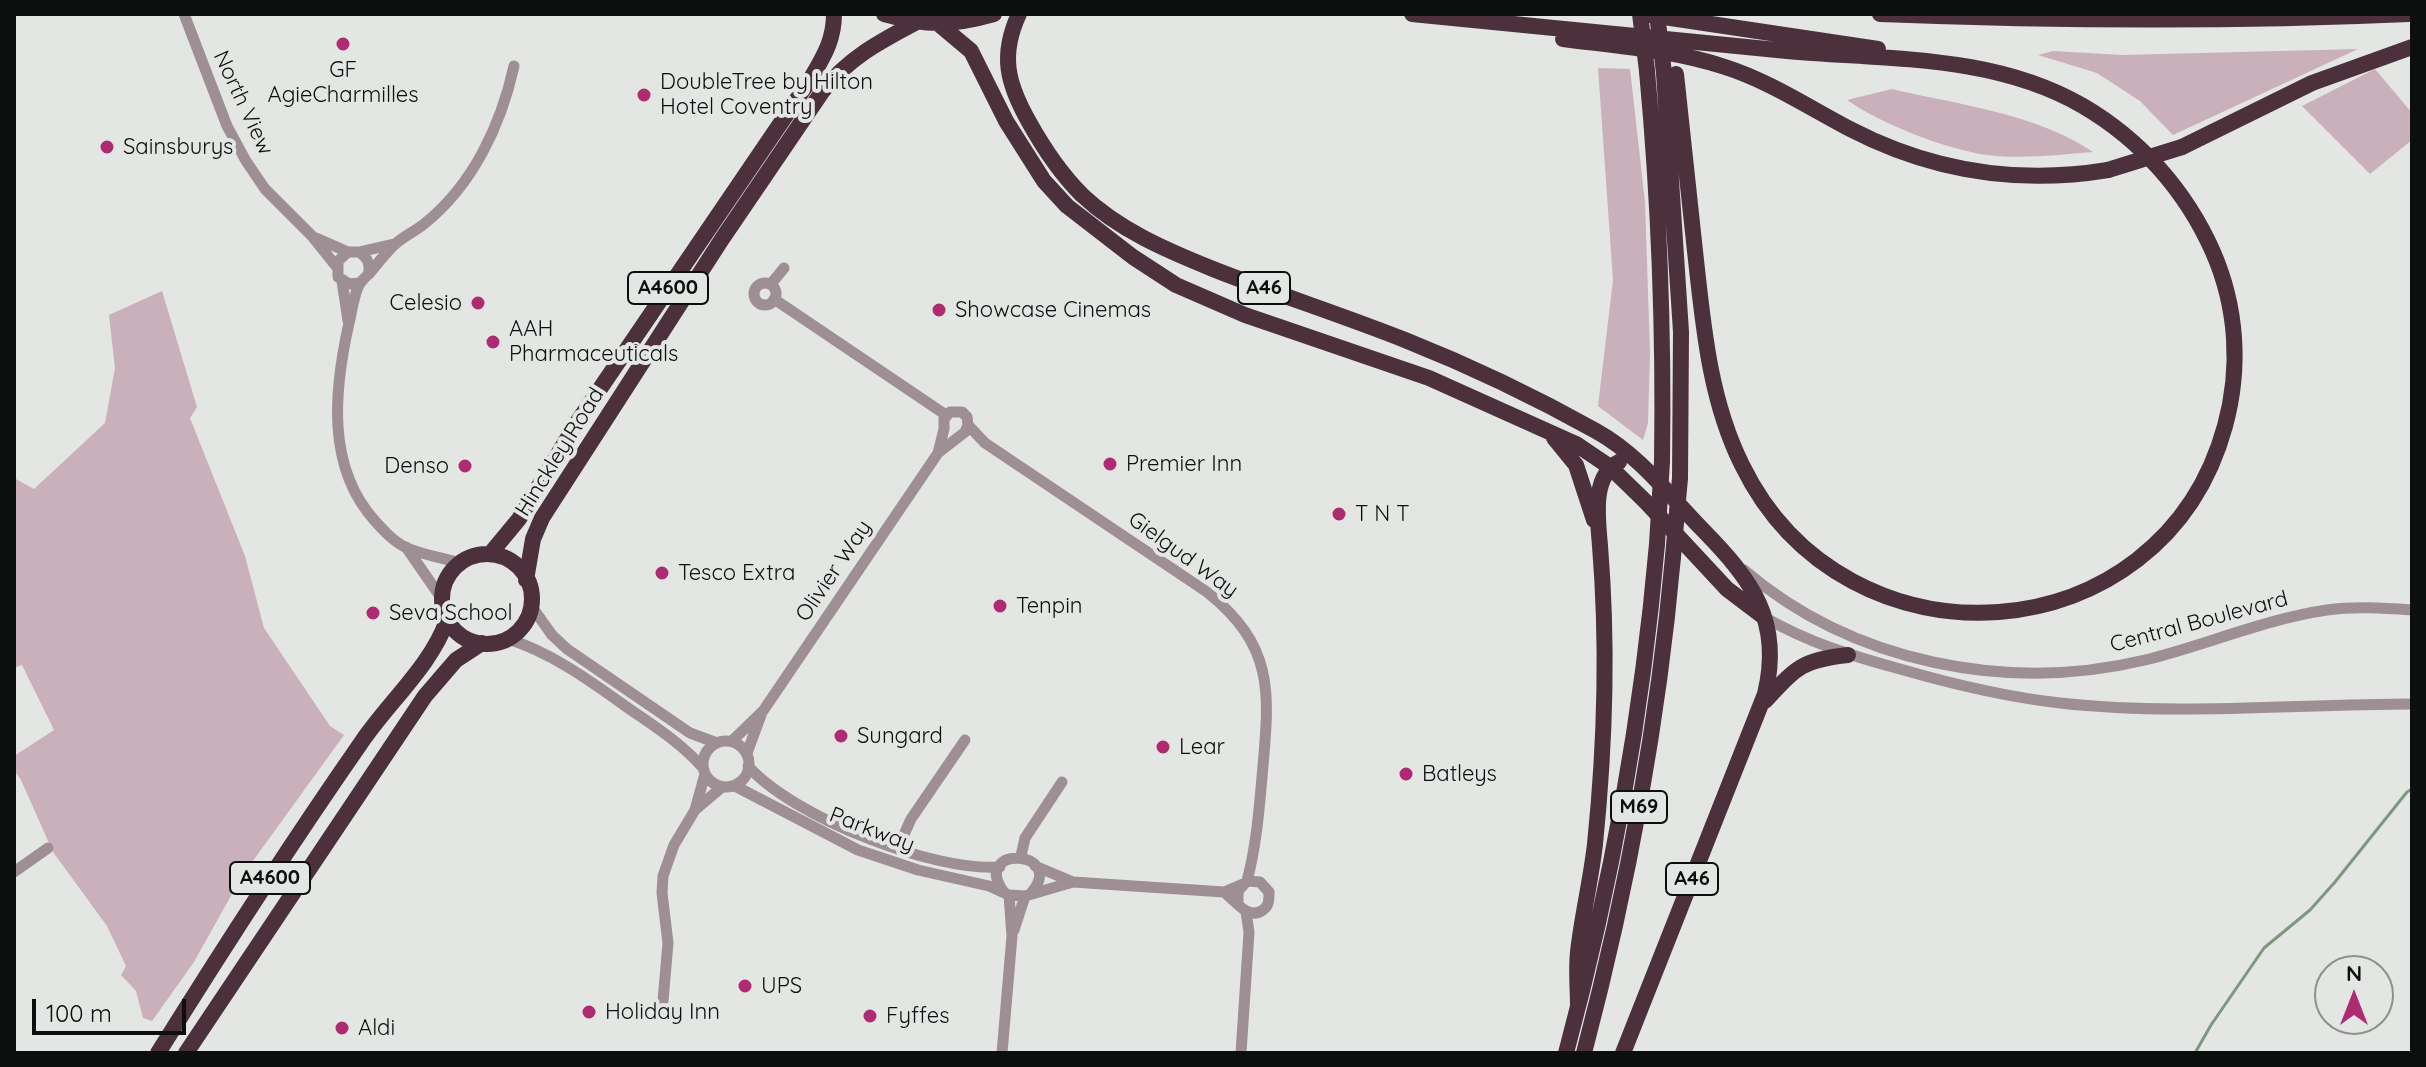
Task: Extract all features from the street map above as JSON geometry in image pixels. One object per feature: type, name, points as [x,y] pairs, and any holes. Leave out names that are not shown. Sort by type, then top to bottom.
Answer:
[{"type":"highway","name":"Hinckley Road","points":[[490,554],[519,519],[576,424],[810,80],[829,48],[834,14]]},
{"type":"highway","points":[[884,14],[915,23],[940,25],[969,22],[994,14]]},
{"type":"highway","name":"A46","points":[[1019,14],[1008,43],[1006,62],[1011,83],[1026,116],[1048,157],[1083,196],[1122,227],[1182,256],[1406,340],[1596,431],[1636,460],[1735,562],[1750,585],[1764,617],[1770,663],[1761,705],[1623,1053]]},
{"type":"highway","points":[[1411,14],[1822,54],[1926,61]]},
{"type":"highway","points":[[1411,14],[1540,36],[1636,48],[1714,64],[1771,86],[1909,155],[1963,170],[2035,177],[2108,170],[2143,161],[2182,147],[2312,83],[2412,47]]},
{"type":"highway","points":[[1640,14],[1867,46],[1926,61],[2010,75],[2084,107],[2139,147],[2183,197],[2198,220],[2220,269],[2232,314],[2234,386],[2222,439],[2198,488],[2184,510],[2149,548],[2090,588],[2044,605],[1989,614],[1962,614],[1882,597],[1842,577],[1817,560],[1787,532],[1755,490],[1734,448],[1712,373],[1662,73],[1658,20]]},
{"type":"highway","name":"M69","points":[[1584,1053],[1619,915],[1636,824],[1667,624],[1680,478],[1681,332],[1662,73],[1640,14]]},
{"type":"highway","points":[[1880,14],[2069,20],[2409,14]]},
{"type":"highway","name":"Hinckley Road","points":[[526,580],[533,539],[550,505],[722,239],[822,92],[835,75],[856,57],[915,23]]},
{"type":"highway","name":"A46","points":[[940,25],[971,51],[1006,121],[1044,181],[1067,206],[1133,257],[1176,285],[1245,315],[1429,378],[1576,444],[1610,467],[1727,589],[1764,617]]},
{"type":"highway","name":"M69","points":[[1578,1007],[1631,762],[1649,635],[1662,461],[1663,295],[1658,200],[1662,73]]},
{"type":"highway","name":"A46","points":[[1537,425],[1561,443],[1576,465],[1599,532]]},
{"type":"highway","points":[[1610,467],[1623,461],[1636,460]]},
{"type":"highway","name":"A46","points":[[1566,1053],[1578,1007],[1577,953],[1595,844],[1602,738],[1600,487],[1610,467]]},
{"type":"highway","points":[[490,554],[511,560],[526,580],[532,607],[526,623],[508,639],[482,643],[457,634],[447,620],[442,599],[450,576],[460,563],[474,556],[490,554]]},
{"type":"highway","name":"A4600","points":[[158,1053],[364,738],[433,651],[447,620]]},
{"type":"highway","name":"A4600","points":[[186,1053],[425,696],[451,664],[482,643]]},
{"type":"highway","name":"A46","points":[[1761,705],[1797,667],[1817,659],[1848,655]]},
{"type":"street","name":"North View","points":[[184,14],[227,126],[246,161],[281,208],[312,236]]},
{"type":"street","points":[[342,281],[349,284],[364,279],[395,244],[425,224],[450,198],[477,163],[492,136],[506,102],[514,66]]},
{"type":"street","points":[[312,236],[368,260],[349,325],[337,411],[339,453],[346,477],[363,508],[386,534],[406,547],[460,563]]},
{"type":"street","points":[[312,236],[336,266],[342,281],[349,325]]},
{"type":"street","points":[[336,266],[341,256],[395,244]]},
{"type":"street","points":[[771,284],[784,268]]},
{"type":"street","points":[[771,284],[775,290],[774,299],[765,305],[755,299],[757,286],[771,284]]},
{"type":"street","points":[[774,299],[946,415]]},
{"type":"street","points":[[954,411],[962,412],[967,417],[962,432],[949,434],[944,429],[946,415],[954,411]]},
{"type":"street","name":"Olivier Way","points":[[938,453],[944,429]]},
{"type":"street","name":"Olivier Way","points":[[732,741],[763,711],[938,453],[962,432]]},
{"type":"street","name":"Gielgud Way","points":[[962,432],[985,443],[1207,592],[1245,631],[1265,679],[1268,710],[1254,853],[1245,882]]},
{"type":"street","points":[[406,547],[442,599]]},
{"type":"street","name":"Central Boulevard","points":[[1735,562],[1778,597],[1854,637],[1931,662],[2013,673],[2059,673],[2111,667],[2326,610],[2364,607],[2412,610]]},
{"type":"street","points":[[508,639],[543,652],[681,745],[709,781],[722,787],[735,786],[742,780],[748,766],[744,748],[732,741],[717,743],[690,733],[567,649],[552,635],[532,607]]},
{"type":"street","points":[[1764,617],[1795,635],[1848,655],[1988,691],[2059,703],[2139,707],[2412,704]]},
{"type":"street","name":"Olivier Way","points":[[747,753],[763,711]]},
{"type":"street","points":[[898,848],[911,819],[965,740]]},
{"type":"street","points":[[663,1001],[668,943],[663,876],[670,853],[695,810],[707,751],[717,743]]},
{"type":"street","name":"Parkway","points":[[748,766],[777,791],[824,818],[898,848],[969,866],[1000,867]]},
{"type":"street","points":[[1021,856],[1025,838],[1062,782]]},
{"type":"street","name":"Parkway","points":[[735,786],[858,850],[918,870],[1006,893]]},
{"type":"street","points":[[695,810],[722,787]]},
{"type":"street","points":[[15,871],[48,848]]},
{"type":"street","name":"Gielgud Way","points":[[1254,853],[1260,882]]},
{"type":"street","points":[[1002,1053],[1012,936],[1006,893],[997,878],[1000,867],[1009,858],[1021,856],[1035,866],[1073,882]]},
{"type":"street","points":[[1012,936],[1028,894],[1038,881],[1035,866]]},
{"type":"street","points":[[1006,893],[1028,894],[1073,882],[1224,892],[1245,882],[1260,882],[1267,887],[1270,898],[1265,909],[1247,909],[1224,892]]},
{"type":"street","points":[[1241,1053],[1249,932],[1247,909],[1238,891],[1245,882]]},
{"type":"shaded area","points":[[2358,49],[2173,135],[2140,101],[2097,73],[2038,55],[2053,51],[2122,55]]},
{"type":"shaded area","points":[[1598,68],[1630,69],[1645,202],[1650,352],[1648,423],[1643,440],[1598,406],[1613,280]]},
{"type":"shaded area","points":[[2375,69],[2412,113],[2412,140],[2370,174],[2302,106]]},
{"type":"shaded area","points":[[1892,89],[2022,119],[2093,152],[2022,157],[1980,154],[1911,133],[1847,100]]},
{"type":"shaded area","points":[[162,291],[197,407],[190,418],[245,556],[264,628],[330,726],[344,735],[242,876],[194,962],[152,1021],[143,1018],[136,991],[121,975],[126,966],[107,926],[53,852],[14,770],[14,756],[54,730],[22,665],[14,668],[14,478],[34,489],[105,423],[115,368],[109,315]]},
{"type":"waterway","points":[[2195,1053],[2264,948],[2310,910],[2412,789]]},
{"type":"place","name":"GF AgieCharmilles","points":[[343,44]]},
{"type":"place","name":"DoubleTree by Hilton Hotel Coventry","points":[[644,95]]},
{"type":"place","name":"Sainsburys","points":[[107,147]]},
{"type":"place","name":"Celesio","points":[[478,303]]},
{"type":"place","name":"Showcase Cinemas","points":[[939,310]]},
{"type":"place","name":"AAH Pharmaceuticals","points":[[493,342]]},
{"type":"place","name":"Premier Inn","points":[[1110,464]]},
{"type":"place","name":"Denso","points":[[465,466]]},
{"type":"place","name":"T N T","points":[[1339,514]]},
{"type":"place","name":"Tesco Extra","points":[[662,573]]},
{"type":"place","name":"Tenpin","points":[[1000,606]]},
{"type":"place","name":"Seva School","points":[[373,613]]},
{"type":"place","name":"Sungard","points":[[841,736]]},
{"type":"place","name":"Lear","points":[[1163,747]]},
{"type":"place","name":"Batleys","points":[[1406,774]]},
{"type":"place","name":"UPS","points":[[745,986]]},
{"type":"place","name":"Holiday Inn","points":[[589,1012]]},
{"type":"place","name":"Fyffes","points":[[870,1016]]},
{"type":"place","name":"Aldi","points":[[342,1028]]}]
